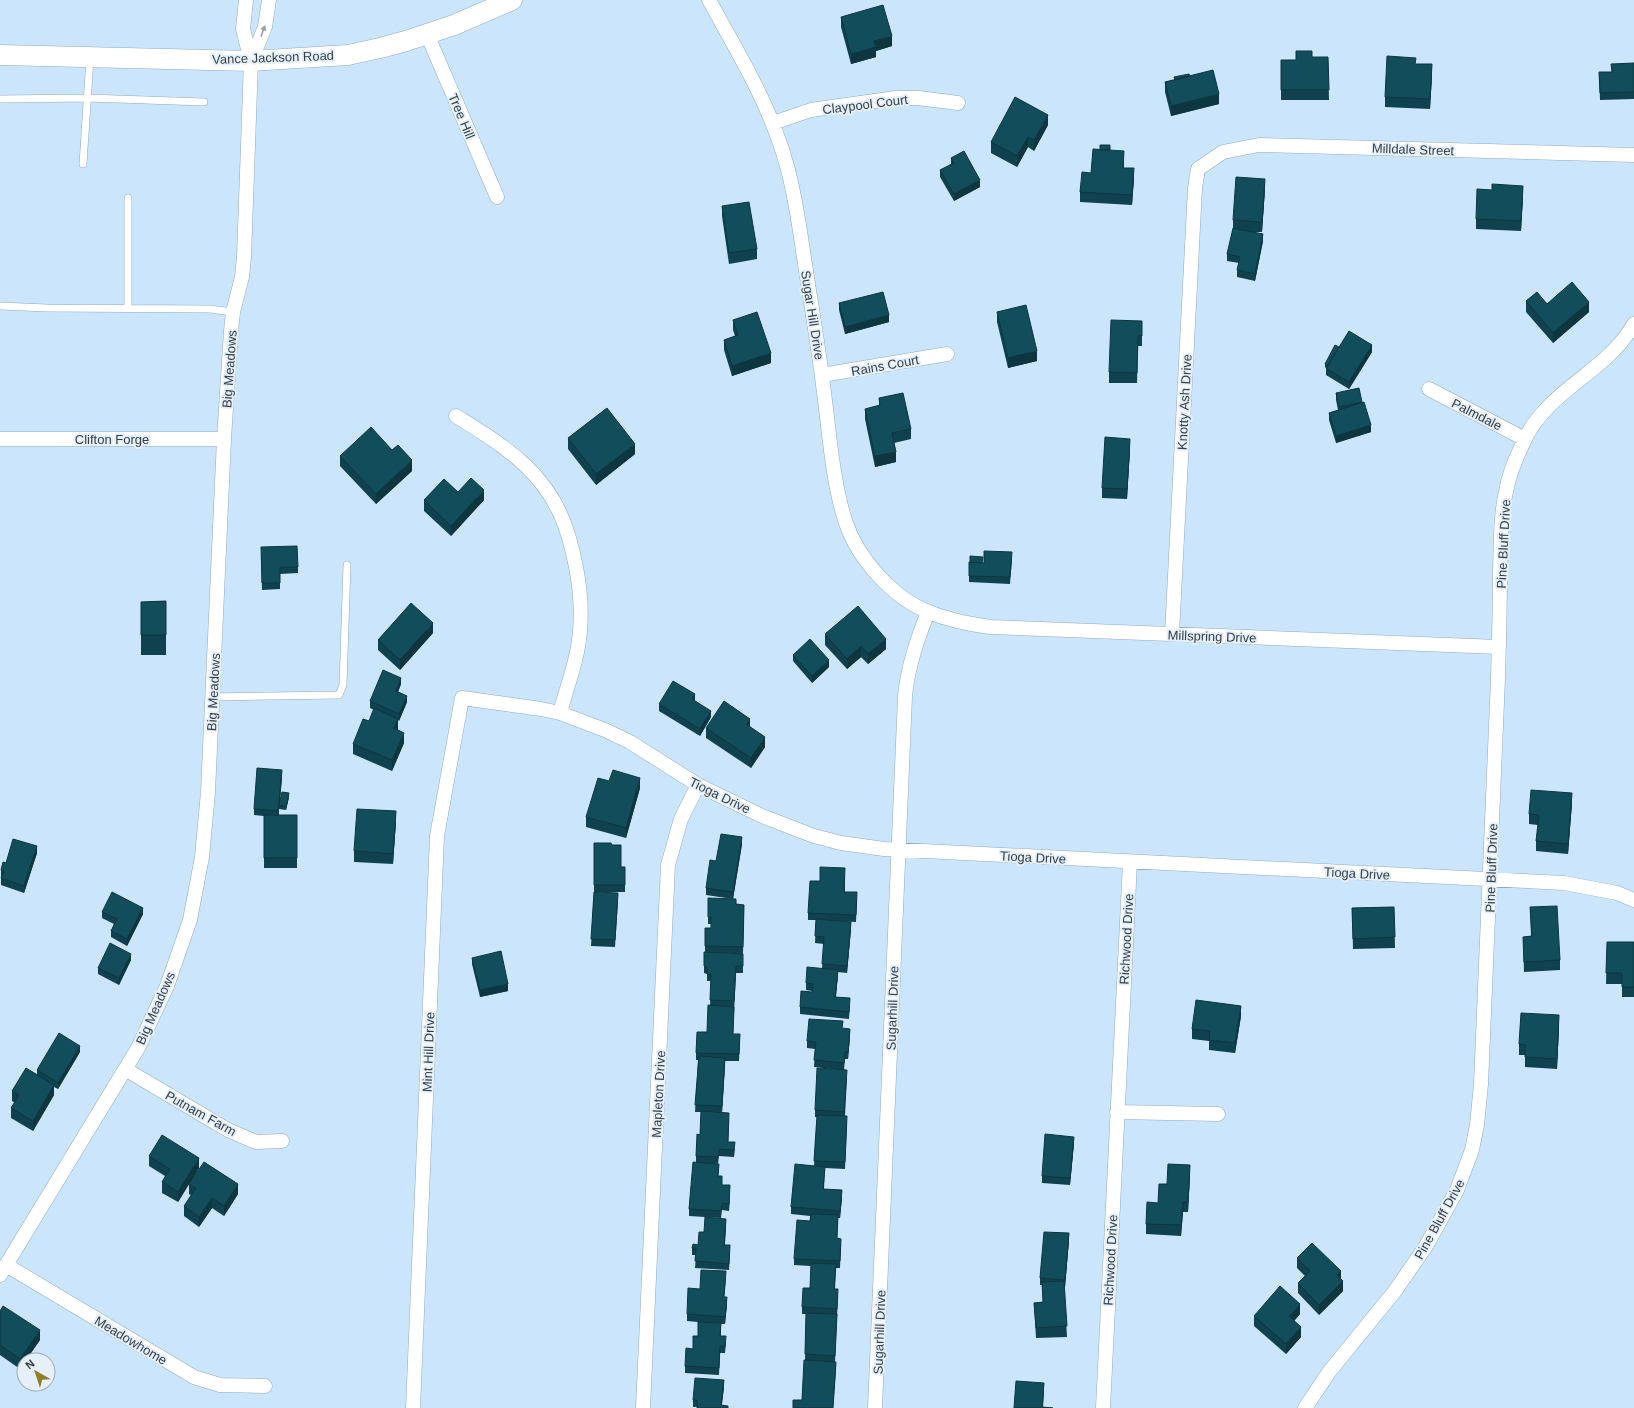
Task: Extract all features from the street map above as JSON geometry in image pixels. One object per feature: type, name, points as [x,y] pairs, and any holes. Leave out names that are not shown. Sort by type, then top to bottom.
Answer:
[{"type":"main road","name":"Vance Jackson Road","points":[[0,55],[251,61],[348,54],[380,48],[427,34],[454,25],[512,0]]},
{"type":"street","name":"Big Meadows","points":[[3,1270],[138,1048],[167,986],[190,920],[202,857],[208,792],[224,439],[233,312],[242,277],[244,257],[251,61],[243,29],[246,0]]},
{"type":"street","name":"Big Meadows","points":[[251,61],[265,27],[268,0]]},
{"type":"street","name":"Sugar Hill Drive","points":[[709,0],[752,77],[773,123],[787,167],[796,206],[822,375],[835,473],[841,507],[852,538],[871,567],[882,579],[908,601],[928,612]]},
{"type":"street","name":"Tree Hill","points":[[427,34],[497,197]]},
{"type":"street","name":"Claypool Court","points":[[773,123],[811,110],[896,98],[918,98],[958,103]]},
{"type":"street","name":"Milldale Street","points":[[1198,169],[1223,152],[1259,145],[1634,155]]},
{"type":"street","name":"Knotty Ash Drive","points":[[1172,634],[1195,188],[1198,169]]},
{"type":"street","name":"Pine Bluff Drive","points":[[1305,1408],[1329,1372],[1400,1284],[1426,1246],[1457,1190],[1472,1150],[1477,1125],[1481,1084],[1499,647],[1501,530],[1506,487],[1525,439],[1549,406],[1576,381],[1600,364],[1612,353],[1622,342],[1634,324]]},
{"type":"street","name":"Rains Court","points":[[822,375],[947,354]]},
{"type":"street","name":"Palmdale","points":[[1429,389],[1525,439]]},
{"type":"street","points":[[456,416],[494,440],[526,466],[542,483],[555,503],[567,528],[580,587],[581,610],[577,653],[560,713]]},
{"type":"street","name":"Clifton Forge","points":[[0,438],[224,439]]},
{"type":"street","name":"Millspring Drive","points":[[928,612],[965,623],[990,627],[1499,647]]},
{"type":"street","name":"Sugarhill Drive","points":[[876,1408],[905,696],[908,672],[914,648],[928,612]]},
{"type":"street","name":"Tioga Drive","points":[[462,698],[560,713],[606,730],[630,742],[698,785],[762,816],[814,836],[841,843],[884,850],[1564,883],[1617,893],[1634,900]]},
{"type":"street","name":"Mint Hill Drive","points":[[413,1408],[437,836],[462,698]]},
{"type":"street","name":"Mapleton Drive","points":[[643,1408],[668,864],[681,819],[698,785]]},
{"type":"street","name":"Richwood Drive","points":[[1103,1408],[1130,862]]},
{"type":"street","name":"Putnam Farm","points":[[125,1069],[228,1130],[256,1142],[282,1141]]},
{"type":"street","points":[[1117,1112],[1218,1114]]},
{"type":"street","name":"Meadowhome","points":[[3,1270],[194,1377],[220,1384],[265,1386]]},
{"type":"lane","points":[[83,164],[90,56]]},
{"type":"lane","points":[[0,99],[88,98],[204,102]]},
{"type":"lane","points":[[128,198],[128,308]]},
{"type":"lane","points":[[0,306],[47,308],[210,309],[233,312]]},
{"type":"lane","points":[[212,697],[339,695],[343,685],[347,565]]},
{"type":"building","points":[[883,5],[892,36],[874,41],[876,47],[851,54],[841,17]]},
{"type":"building","points":[[1296,51],[1312,51],[1312,57],[1328,57],[1329,90],[1281,90],[1281,60],[1296,60]]},
{"type":"building","points":[[1387,56],[1416,58],[1415,64],[1432,64],[1430,99],[1385,97]]},
{"type":"building","points":[[1634,63],[1634,92],[1600,93],[1599,72],[1612,72],[1611,64]]},
{"type":"building","points":[[1213,70],[1219,94],[1171,106],[1165,82]]},
{"type":"building","points":[[1189,74],[1190,76],[1175,80],[1174,77]]},
{"type":"building","points":[[1015,97],[1048,115],[1034,140],[1028,137],[1017,156],[991,142]]},
{"type":"building","points":[[1100,145],[1110,145],[1110,150],[1100,150]]},
{"type":"building","points":[[1093,149],[1124,151],[1123,168],[1134,168],[1132,195],[1080,192],[1082,172],[1091,173]]},
{"type":"building","points":[[964,151],[980,180],[954,194],[940,170],[954,163],[951,158]]},
{"type":"building","points":[[1236,177],[1265,179],[1262,222],[1233,220]]},
{"type":"building","points":[[1492,184],[1523,186],[1521,221],[1476,219],[1477,189],[1492,190]]},
{"type":"building","points":[[749,202],[757,249],[729,253],[722,206]]},
{"type":"building","points":[[1233,228],[1263,234],[1255,274],[1237,270],[1240,257],[1227,254]]},
{"type":"building","points":[[1572,282],[1589,302],[1553,333],[1526,301],[1537,292],[1547,304]]},
{"type":"building","points":[[883,292],[889,315],[845,327],[839,303]]},
{"type":"building","points":[[1026,305],[1037,351],[1008,358],[997,312]]},
{"type":"building","points":[[757,312],[771,353],[732,366],[724,340],[738,335],[733,320]]},
{"type":"building","points":[[1111,320],[1142,321],[1142,336],[1138,336],[1137,373],[1109,372]]},
{"type":"building","points":[[1349,331],[1372,345],[1349,382],[1326,368]]},
{"type":"building","points":[[1335,345],[1339,347],[1328,366],[1325,364]]},
{"type":"building","points":[[1359,388],[1362,402],[1339,407],[1336,393]]},
{"type":"building","points":[[903,393],[911,429],[892,433],[896,452],[875,456],[865,409],[880,405],[879,398]]},
{"type":"building","points":[[1364,402],[1371,425],[1336,436],[1329,413]]},
{"type":"building","points":[[607,408],[635,444],[596,474],[568,438]]},
{"type":"building","points":[[371,427],[392,450],[398,445],[412,460],[376,494],[340,456]]},
{"type":"building","points":[[1105,437],[1130,439],[1127,489],[1102,488]]},
{"type":"building","points":[[471,478],[484,490],[451,526],[424,500],[444,479],[458,492]]},
{"type":"building","points":[[297,546],[298,567],[280,567],[280,583],[262,583],[261,547]]},
{"type":"building","points":[[984,551],[1012,552],[1010,577],[969,576],[969,562],[984,563]]},
{"type":"building","points":[[970,556],[983,557],[982,563],[970,562]]},
{"type":"building","points":[[166,601],[166,635],[141,635],[141,602]]},
{"type":"building","points":[[411,603],[433,623],[400,660],[378,640]]},
{"type":"building","points":[[858,606],[886,639],[868,654],[861,646],[847,659],[825,634]]},
{"type":"building","points":[[810,639],[829,660],[812,676],[793,655]]},
{"type":"building","points":[[383,670],[401,678],[396,691],[407,696],[399,714],[370,701]]},
{"type":"building","points":[[673,681],[695,694],[692,699],[711,711],[700,729],[659,704]]},
{"type":"building","points":[[724,701],[750,719],[746,724],[765,737],[751,758],[706,728]]},
{"type":"building","points":[[374,708],[398,719],[394,728],[404,733],[392,760],[353,744],[363,719],[369,721]]},
{"type":"building","points":[[257,768],[282,770],[278,811],[254,809]]},
{"type":"building","points":[[613,770],[640,778],[626,828],[586,817],[598,778],[609,781]]},
{"type":"building","points":[[1531,790],[1572,793],[1568,844],[1536,841],[1539,815],[1529,814]]},
{"type":"building","points":[[282,792],[289,793],[286,807],[279,805]]},
{"type":"building","points":[[357,809],[396,811],[393,854],[354,851]]},
{"type":"building","points":[[264,815],[297,815],[297,858],[264,858]]},
{"type":"building","points":[[721,834],[742,837],[733,892],[706,888],[710,860],[716,861]]},
{"type":"building","points":[[13,839],[37,846],[24,886],[1,878],[4,871],[1,870],[3,862],[6,863]]},
{"type":"building","points":[[594,843],[611,843],[612,845],[621,845],[621,867],[625,867],[625,885],[594,885]]},
{"type":"building","points":[[820,867],[845,868],[844,892],[857,892],[856,915],[808,913],[810,881],[820,881]]},
{"type":"building","points":[[112,892],[143,908],[127,939],[111,931],[117,919],[102,912]]},
{"type":"building","points":[[594,892],[618,893],[615,940],[591,939]]},
{"type":"building","points":[[708,898],[736,899],[736,904],[744,905],[743,947],[705,946],[705,928],[711,928],[711,917],[708,917]]},
{"type":"building","points":[[1557,906],[1560,960],[1524,962],[1523,937],[1532,936],[1530,907]]},
{"type":"building","points":[[1394,907],[1395,937],[1353,939],[1352,908]]},
{"type":"building","points":[[816,919],[851,922],[847,966],[822,964],[824,937],[815,936]]},
{"type":"building","points":[[1607,942],[1634,942],[1634,987],[1622,987],[1622,973],[1606,973]]},
{"type":"building","points":[[110,943],[131,954],[119,978],[98,968]]},
{"type":"building","points":[[501,951],[508,984],[480,990],[472,958]]},
{"type":"building","points":[[704,952],[743,954],[743,966],[736,966],[734,1001],[710,1000],[711,974],[707,974],[707,967],[704,966]]},
{"type":"building","points":[[807,967],[838,970],[835,997],[850,998],[849,1012],[800,1007],[801,991],[812,992],[813,984],[806,983]]},
{"type":"building","points":[[1196,1000],[1241,1006],[1235,1043],[1209,1040],[1210,1031],[1192,1029]]},
{"type":"building","points":[[708,1005],[734,1007],[733,1034],[740,1034],[739,1054],[696,1053],[697,1032],[707,1032]]},
{"type":"building","points":[[1521,1013],[1559,1015],[1557,1059],[1525,1057],[1525,1045],[1519,1044]]},
{"type":"building","points":[[809,1019],[843,1021],[842,1028],[850,1029],[848,1052],[845,1052],[844,1063],[814,1060],[816,1042],[807,1041]]},
{"type":"building","points":[[59,1033],[80,1046],[58,1083],[37,1070]]},
{"type":"building","points":[[699,1056],[725,1058],[722,1106],[695,1105]]},
{"type":"building","points":[[26,1068],[54,1085],[33,1121],[11,1108],[19,1095],[12,1091]]},
{"type":"building","points":[[817,1068],[847,1070],[844,1112],[815,1110]]},
{"type":"building","points":[[701,1111],[729,1113],[728,1142],[735,1142],[734,1150],[719,1149],[718,1157],[696,1156],[697,1134],[700,1135]]},
{"type":"building","points":[[817,1115],[847,1116],[845,1162],[814,1161]]},
{"type":"building","points":[[1045,1134],[1074,1137],[1070,1178],[1042,1176]]},
{"type":"building","points":[[162,1135],[199,1158],[178,1192],[162,1182],[170,1169],[149,1156]]},
{"type":"building","points":[[204,1162],[238,1184],[224,1206],[212,1198],[199,1217],[184,1206],[196,1188],[189,1184]]},
{"type":"building","points":[[693,1162],[719,1164],[718,1176],[722,1176],[722,1185],[730,1185],[729,1204],[722,1203],[721,1211],[689,1209]]},
{"type":"building","points":[[795,1164],[825,1167],[823,1189],[842,1190],[840,1211],[791,1207]]},
{"type":"building","points":[[1168,1164],[1190,1165],[1188,1202],[1183,1202],[1181,1225],[1146,1224],[1147,1202],[1158,1203],[1159,1184],[1167,1184]]},
{"type":"building","points":[[811,1214],[838,1215],[837,1238],[841,1239],[840,1261],[794,1259],[797,1220],[810,1221]]},
{"type":"building","points":[[705,1217],[726,1219],[724,1245],[730,1245],[729,1264],[695,1261],[696,1248],[692,1248],[693,1244],[698,1245],[699,1232],[704,1232]]},
{"type":"building","points":[[1044,1232],[1069,1233],[1065,1280],[1040,1278]]},
{"type":"building","points":[[1312,1243],[1341,1271],[1337,1275],[1343,1281],[1319,1305],[1298,1283],[1310,1271],[1297,1258]]},
{"type":"building","points":[[811,1263],[836,1264],[834,1289],[838,1289],[837,1309],[802,1307],[803,1288],[810,1288]]},
{"type":"building","points":[[701,1270],[726,1271],[724,1297],[727,1297],[725,1317],[687,1314],[688,1288],[700,1289]]},
{"type":"building","points":[[1064,1281],[1067,1326],[1036,1328],[1034,1303],[1043,1302],[1042,1282]]},
{"type":"building","points":[[1280,1286],[1300,1304],[1289,1316],[1301,1327],[1286,1344],[1254,1316]]},
{"type":"building","points":[[3,1306],[40,1330],[25,1352],[16,1352],[16,1356],[0,1345],[0,1311]]},
{"type":"building","points":[[806,1313],[837,1314],[835,1356],[805,1354]]},
{"type":"building","points":[[698,1322],[721,1323],[720,1336],[726,1336],[725,1347],[720,1346],[719,1368],[685,1366],[686,1348],[693,1349],[693,1336],[698,1336]]},
{"type":"building","points":[[804,1360],[836,1362],[833,1408],[793,1408],[793,1400],[802,1400]]},
{"type":"building","points":[[695,1378],[724,1380],[721,1405],[728,1406],[728,1408],[697,1408],[697,1400],[693,1400]]},
{"type":"building","points":[[1016,1381],[1044,1383],[1042,1407],[1053,1408],[1014,1408]]}]
